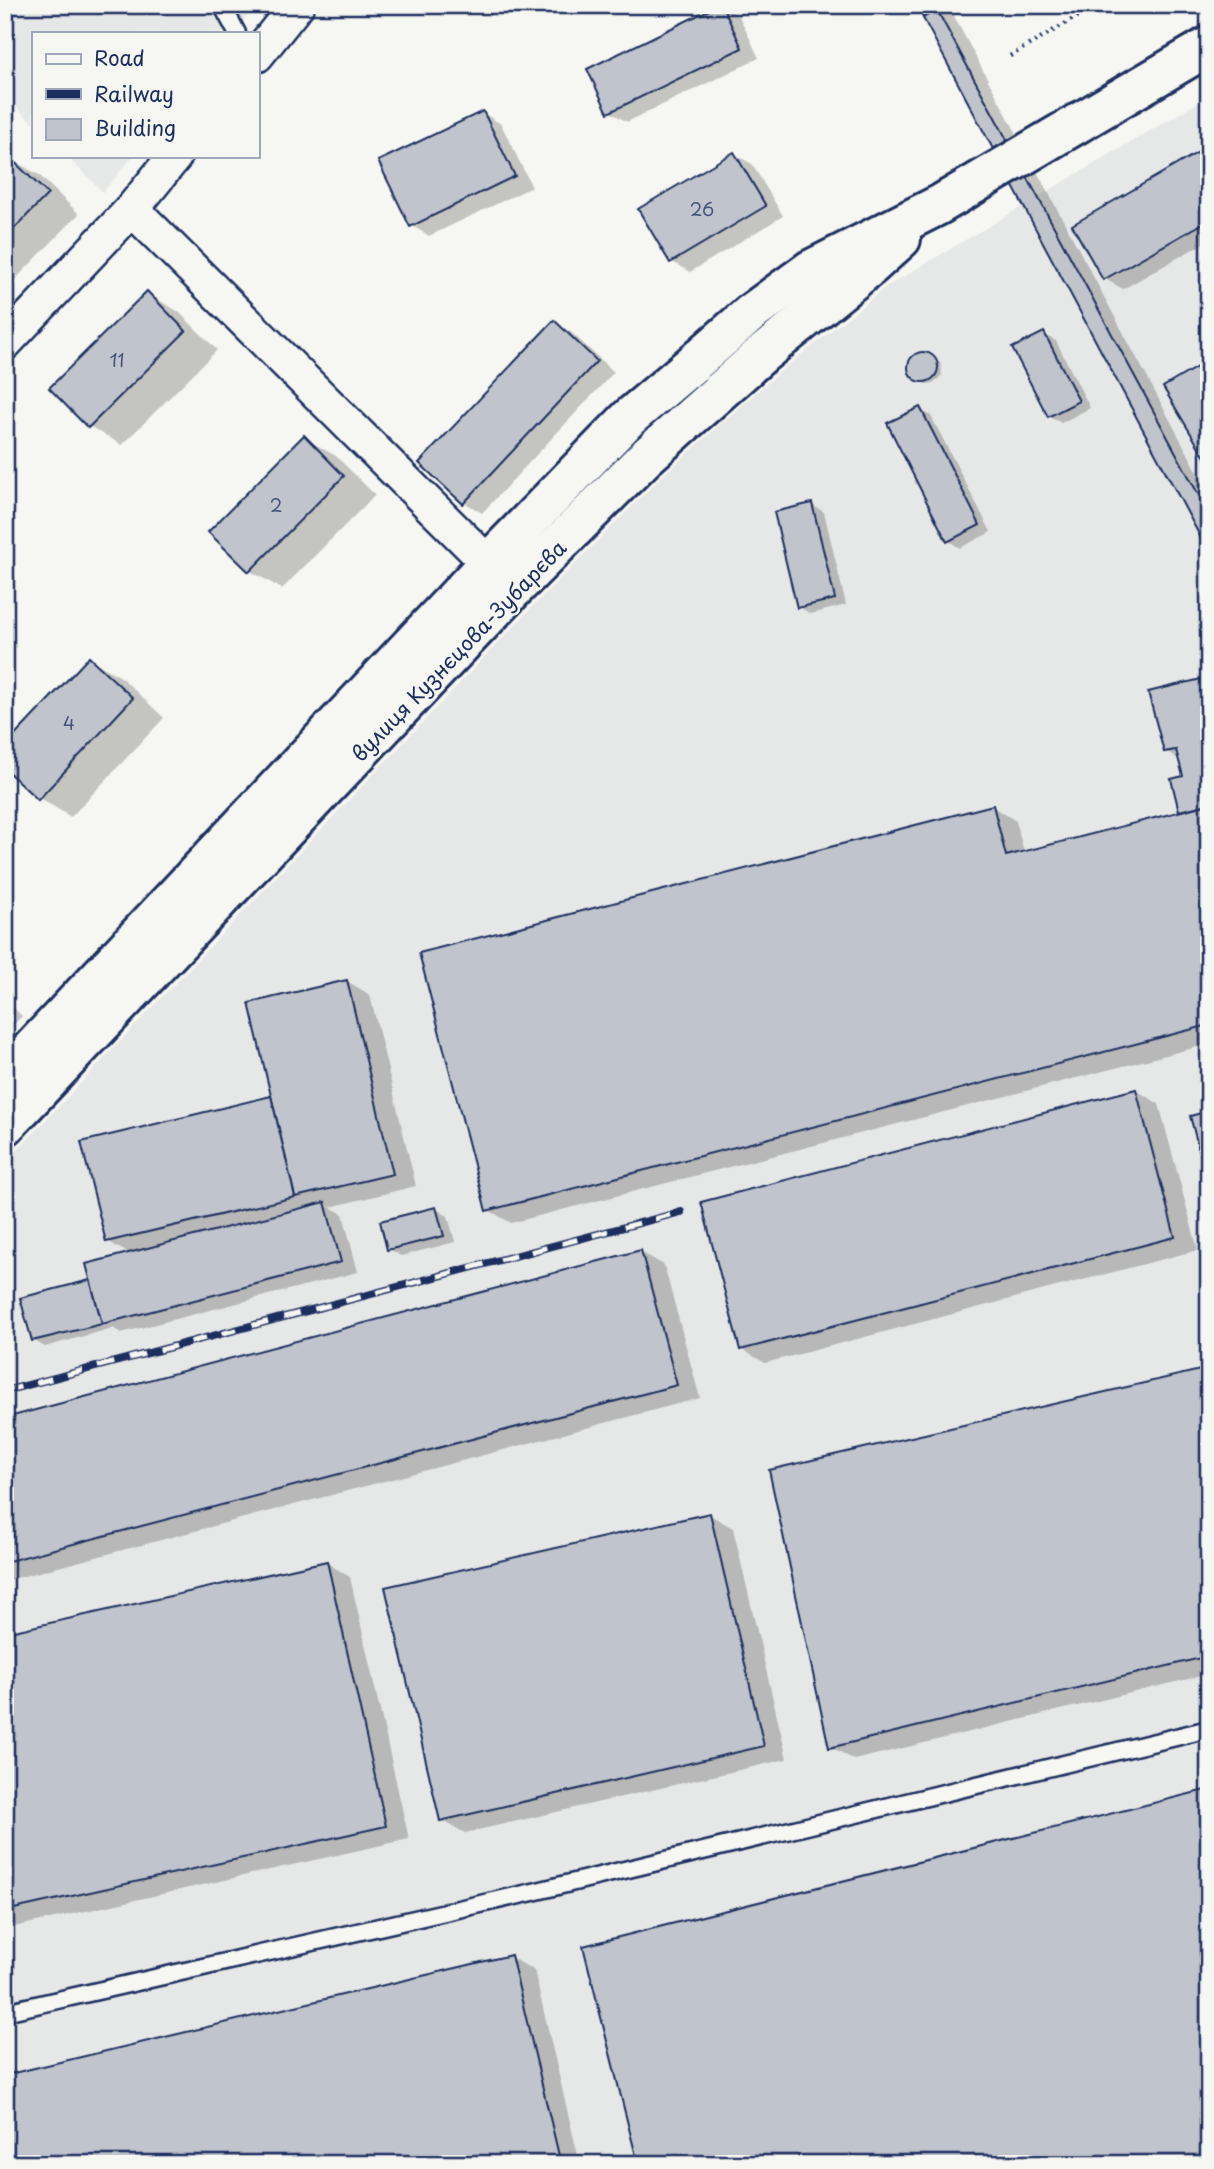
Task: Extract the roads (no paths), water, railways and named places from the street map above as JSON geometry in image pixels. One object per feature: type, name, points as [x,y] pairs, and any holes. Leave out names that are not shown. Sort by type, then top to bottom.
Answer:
[{"type":"main road","name":"вулиця Кузнєцова-Зубарєва","points":[[5,1077],[488,563],[630,417],[751,313],[810,270],[939,205],[1209,46]]},
{"type":"main road","name":"вулиця Кузнєцова-Зубарєва","points":[[5,1126],[503,600],[645,458],[761,355],[870,267],[939,205]]},
{"type":"street","points":[[259,52],[297,5]]},
{"type":"street","points":[[5,343],[131,209],[173,158]]},
{"type":"street","points":[[131,209],[488,563]]},
{"type":"lane","points":[[222,5],[236,32]]},
{"type":"lane","points":[[5,2012],[533,1892],[1209,1729]]},
{"type":"railway","points":[[5,1391],[681,1212]]}]
